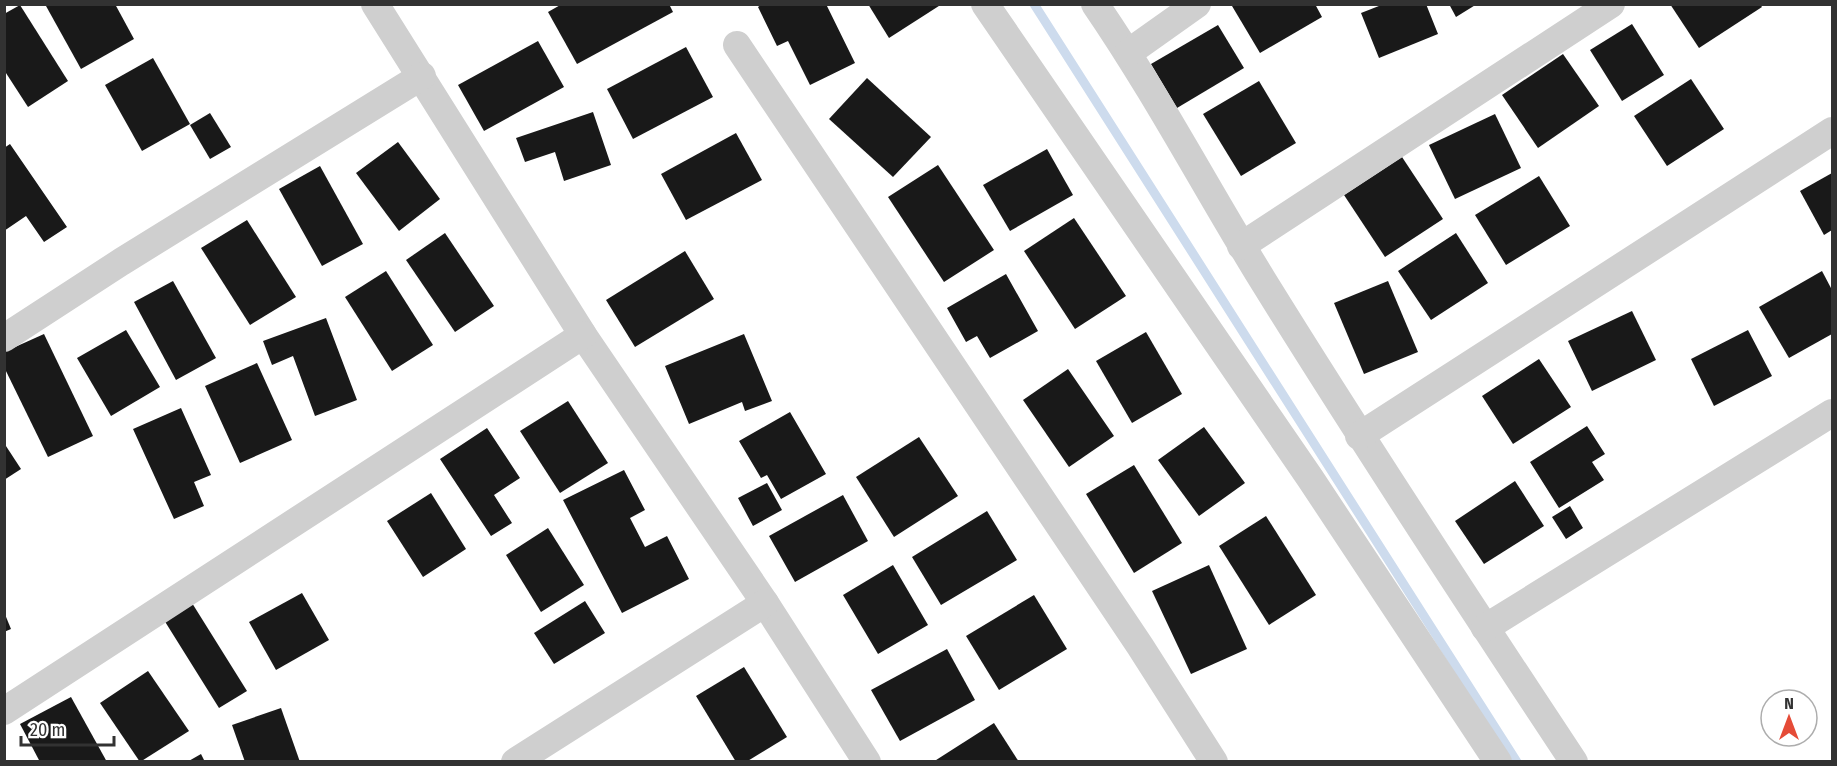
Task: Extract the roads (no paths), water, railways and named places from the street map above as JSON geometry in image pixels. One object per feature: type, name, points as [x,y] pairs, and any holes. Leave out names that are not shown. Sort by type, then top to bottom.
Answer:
[{"type":"street","points":[[375,4],[583,335],[765,603],[867,762]]},
{"type":"street","points":[[984,4],[1310,478],[1498,762]]},
{"type":"street","points":[[1095,4],[1128,53],[1241,246],[1359,436],[1574,762]]},
{"type":"street","points":[[1128,53],[1197,4]]},
{"type":"street","points":[[1241,246],[1611,4]]},
{"type":"street","points":[[737,45],[1140,646],[1214,762]]},
{"type":"street","points":[[4,338],[121,262],[422,76]]},
{"type":"street","points":[[1359,436],[1833,130]]},
{"type":"street","points":[[4,711],[583,335]]},
{"type":"street","points":[[1485,628],[1833,413]]},
{"type":"street","points":[[515,762],[765,603]]},
{"type":"waterway","points":[[1034,4],[1517,762]]}]
